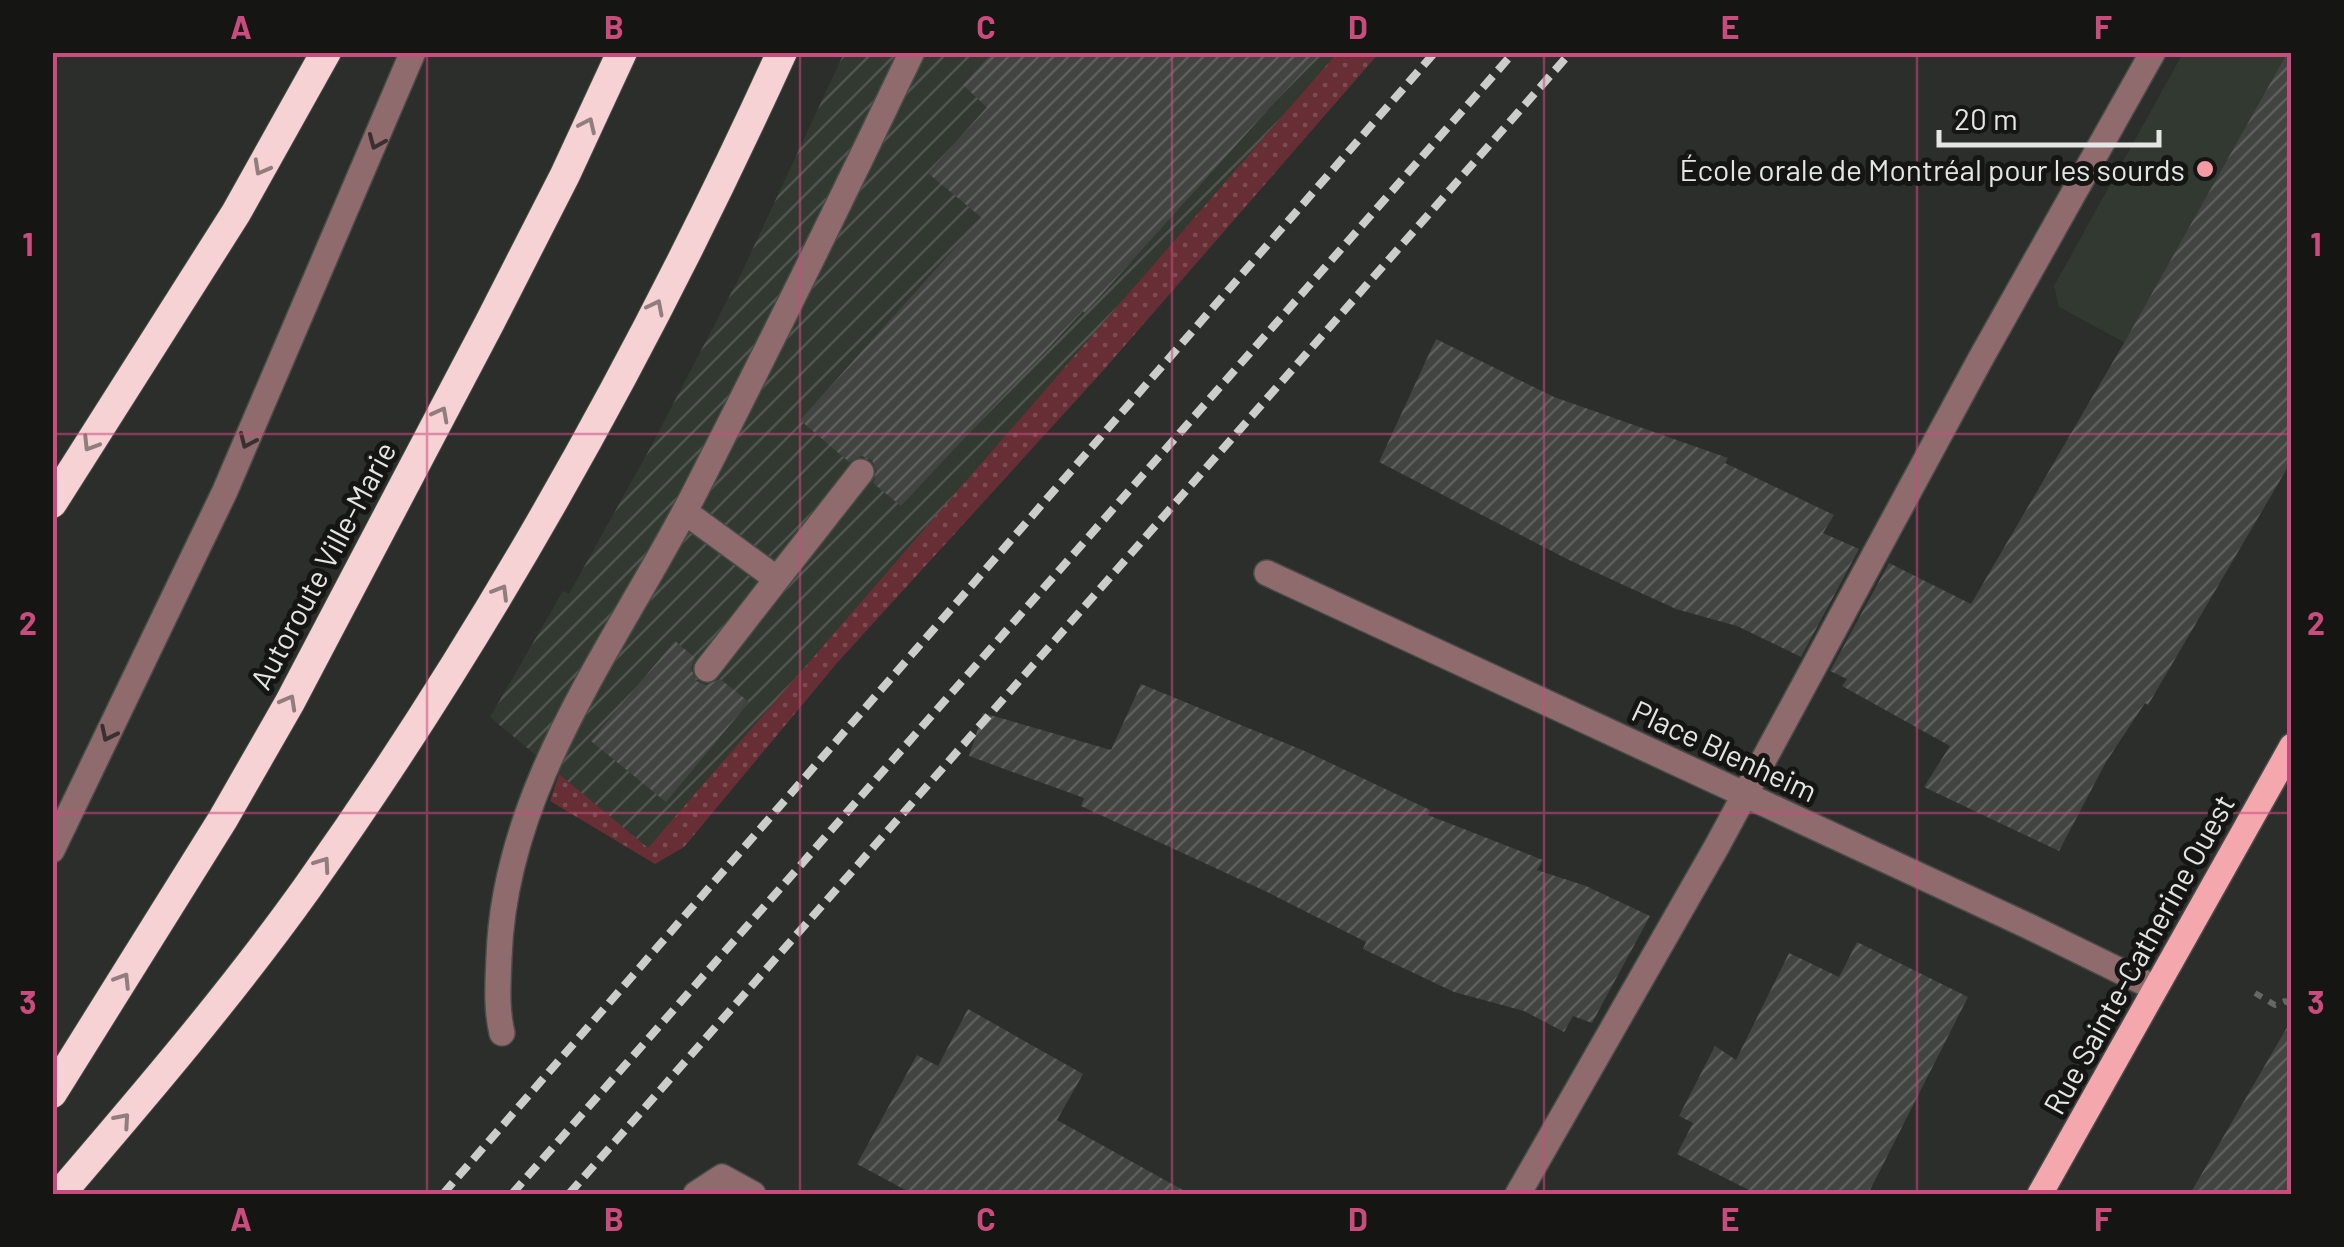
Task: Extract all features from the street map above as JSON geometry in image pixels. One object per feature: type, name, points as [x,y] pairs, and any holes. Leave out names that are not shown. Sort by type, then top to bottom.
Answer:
[{"type":"highway","points":[[52,503],[236,213],[326,52]]},
{"type":"highway","name":"Autoroute Ville-Marie","points":[[52,1093],[223,818],[290,702],[516,273],[622,52]]},
{"type":"highway","points":[[60,1194],[136,1106],[305,891],[414,732],[504,589],[578,457],[727,168],[782,52]]},
{"type":"main road","name":"Rue Sainte-Catherine Ouest","points":[[2040,1194],[2289,756]]},
{"type":"street","points":[[52,850],[225,491],[413,52]]},
{"type":"street","points":[[502,1033],[498,1015],[500,924],[542,770],[685,512],[828,229],[912,52]]},
{"type":"street","points":[[1518,1194],[2153,52]]},
{"type":"street","points":[[707,669],[861,472]]},
{"type":"street","points":[[685,512],[778,579]]},
{"type":"street","name":"Place Blenheim","points":[[1267,573],[2026,924],[2155,988]]},
{"type":"street","points":[[696,1194],[722,1177],[753,1194]]},
{"type":"path","points":[[2255,993],[2275,1006],[2285,1001],[2292,1006]]},
{"type":"shaded area","points":[[844,53],[1337,53],[648,849],[490,717],[563,591],[569,594],[648,452],[741,274]]},
{"type":"shaded area","points":[[1337,53],[1379,53],[1101,373],[837,663],[684,847],[655,864],[550,801],[559,774],[648,848]]},
{"type":"shaded area","name":"École orale de Montréal pour les sourds","points":[[2183,53],[2291,53],[2291,433],[2059,307],[2054,286]]},
{"type":"building","points":[[993,52],[1320,52],[1085,313],[901,506],[873,483],[877,473],[872,460],[862,456],[849,462],[800,420],[982,218],[928,173],[987,107],[963,85]]},
{"type":"building","points":[[2288,52],[2292,52],[2292,460],[2148,705],[2145,703],[2106,762],[2059,851],[1924,787],[1950,746],[1842,686],[1847,679],[1830,671],[1889,563],[1971,604]]},
{"type":"building","points":[[1436,339],[1554,397],[1728,458],[1725,463],[1834,515],[1823,533],[1859,549],[1801,657],[1737,626],[1676,609],[1569,560],[1379,462]]},
{"type":"building","points":[[675,641],[695,658],[691,668],[696,681],[706,685],[720,679],[749,702],[666,802],[591,741]]},
{"type":"building","points":[[1141,684],[1307,752],[1430,810],[1428,815],[1543,860],[1537,870],[1586,886],[1650,916],[1592,1023],[1573,1016],[1564,1032],[1524,1011],[1454,992],[1363,949],[1366,942],[1265,891],[1081,806],[1084,798],[969,756],[983,713],[1111,750]]},
{"type":"building","points":[[1857,942],[1968,997],[1868,1194],[1757,1194],[1677,1154],[1693,1123],[1679,1116],[1715,1046],[1736,1060],[1789,953],[1839,977]]},
{"type":"building","points":[[968,1009],[1083,1074],[1057,1120],[1190,1194],[913,1194],[857,1164],[917,1055],[938,1066]]},
{"type":"building","points":[[2292,1019],[2292,1194],[2190,1194]]},
{"type":"railway","points":[[443,1194],[1435,52]]},
{"type":"railway","points":[[512,1194],[1514,52]]},
{"type":"railway","points":[[569,1194],[1571,52]]},
{"type":"place","name":"École orale de Montréal pour les sourds","points":[[2205,169]]}]
